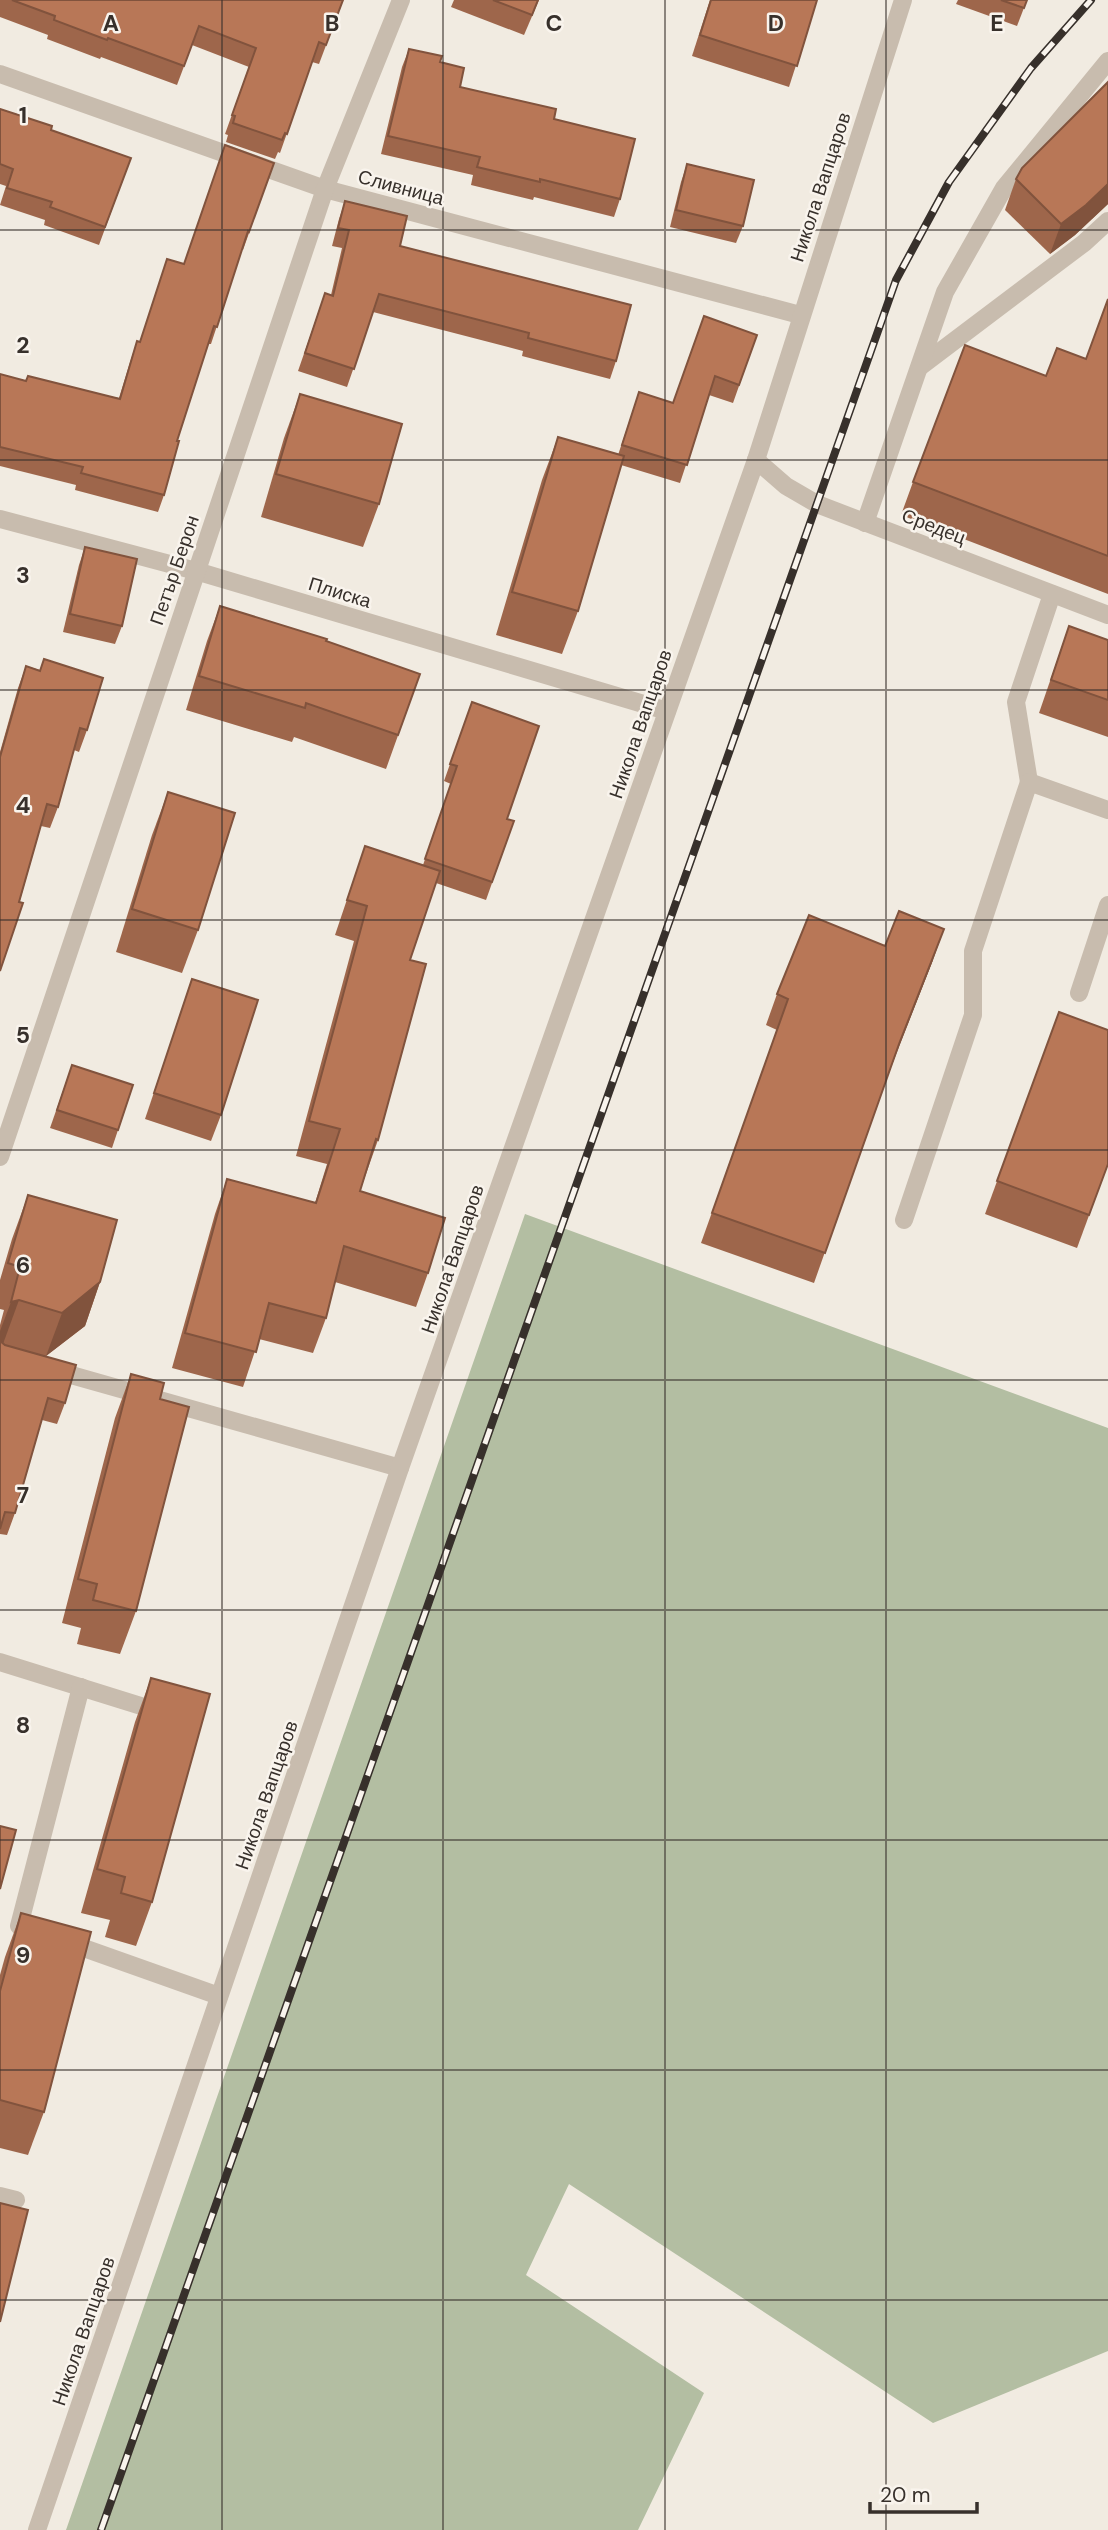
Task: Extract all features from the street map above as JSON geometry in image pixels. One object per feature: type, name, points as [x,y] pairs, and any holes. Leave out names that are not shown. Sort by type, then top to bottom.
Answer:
[{"type":"street","name":"Петър Берон","points":[[0,1157],[325,189],[401,0]]},
{"type":"street","name":"Никола Вапцаров","points":[[37,2530],[400,1468],[756,460],[800,315],[903,0]]},
{"type":"street","points":[[865,523],[945,292],[1004,188],[1108,61]]},
{"type":"street","name":"Сливница","points":[[0,74],[325,189],[800,315]]},
{"type":"street","points":[[921,366],[1084,243],[1108,221]]},
{"type":"street","name":"Средец","points":[[756,460],[796,492],[817,503],[1108,615]]},
{"type":"street","name":"Плиска","points":[[0,519],[196,571],[667,711]]},
{"type":"street","points":[[904,1220],[973,1015],[973,951],[1029,782],[1016,702],[1052,594]]},
{"type":"street","points":[[1029,782],[1108,810]]},
{"type":"street","points":[[1079,993],[1108,905]]},
{"type":"street","points":[[27,1362],[400,1468]]},
{"type":"street","points":[[0,1661],[141,1706]]},
{"type":"street","points":[[81,1687],[19,1926],[219,1996]]},
{"type":"green space","points":[[525,1214],[1108,1428],[1108,2351],[933,2423],[569,2184],[526,2275],[704,2393],[638,2530],[66,2530]]},
{"type":"building","points":[[12,0],[343,0],[326,45],[319,42],[287,134],[285,133],[282,140],[233,123],[235,116],[232,115],[256,48],[199,26],[184,66],[54,20],[55,16]]},
{"type":"building","points":[[493,0],[538,0],[532,15]]},
{"type":"building","points":[[711,0],[817,0],[797,66],[700,35]]},
{"type":"building","points":[[1001,0],[1027,0],[1024,8]]},
{"type":"building","points":[[409,49],[442,56],[440,62],[464,68],[460,87],[556,109],[554,119],[635,139],[620,199],[477,167],[480,157],[388,136]]},
{"type":"building","points":[[1108,82],[1108,184],[1061,224],[1016,179],[1022,168]]},
{"type":"building","points":[[0,109],[52,126],[51,130],[131,158],[105,227],[50,207],[52,202],[7,188],[13,169],[0,164]]},
{"type":"building","points":[[225,145],[274,163],[248,231],[217,327],[214,326],[177,441],[164,495],[81,473],[83,467],[0,447],[0,374],[26,381],[28,376],[120,399],[137,341],[140,342],[167,259],[184,264]]},
{"type":"building","points":[[687,164],[754,180],[743,226],[676,210]]},
{"type":"building","points":[[345,201],[407,216],[400,246],[631,305],[616,361],[528,338],[529,333],[379,294],[354,369],[305,353],[325,293],[333,296],[349,230],[338,228]]},
{"type":"building","points":[[1108,299],[1108,556],[913,482],[965,345],[1046,376],[1057,348],[1086,359]]},
{"type":"building","points":[[704,316],[757,335],[739,385],[715,376],[687,465],[622,445],[639,392],[673,403]]},
{"type":"building","points":[[300,394],[402,424],[379,504],[276,474]]},
{"type":"building","points":[[558,437],[624,456],[578,611],[512,592]]},
{"type":"building","points":[[85,547],[137,559],[122,626],[70,614]]},
{"type":"building","points":[[220,606],[327,639],[326,641],[420,674],[398,735],[306,703],[305,708],[199,676]]},
{"type":"building","points":[[1069,626],[1108,640],[1108,700],[1051,680]]},
{"type":"building","points":[[44,659],[103,678],[87,730],[80,728],[58,807],[47,804],[19,902],[23,903],[0,971],[0,757],[26,666],[40,671]]},
{"type":"building","points":[[472,702],[539,726],[507,819],[514,821],[492,882],[425,859],[457,766],[450,764]]},
{"type":"building","points":[[168,792],[235,813],[198,930],[132,909]]},
{"type":"building","points":[[365,846],[440,871],[410,960],[426,964],[378,1140],[376,1139],[360,1191],[445,1218],[428,1273],[344,1246],[326,1318],[269,1303],[256,1352],[185,1333],[227,1179],[316,1203],[340,1129],[309,1121],[367,906],[347,900]]},
{"type":"building","points":[[899,911],[944,929],[899,1044],[825,1253],[712,1213],[788,999],[777,994],[809,915],[885,946]]},
{"type":"building","points":[[192,979],[258,1000],[221,1115],[154,1093]]},
{"type":"building","points":[[1059,1012],[1108,1030],[1108,1164],[1089,1215],[997,1181]]},
{"type":"building","points":[[72,1065],[133,1085],[118,1130],[57,1110]]},
{"type":"building","points":[[28,1195],[117,1220],[100,1282],[62,1313],[19,1300],[11,1302],[20,1267],[8,1263]]},
{"type":"building","points":[[0,1341],[5,1345],[76,1365],[65,1403],[48,1398],[15,1513],[5,1512],[0,1529]]},
{"type":"building","points":[[131,1374],[164,1383],[160,1399],[189,1407],[136,1611],[93,1600],[97,1584],[78,1579]]},
{"type":"building","points":[[151,1678],[210,1694],[152,1902],[121,1893],[125,1877],[97,1869]]},
{"type":"building","points":[[0,1826],[16,1830],[0,1889]]},
{"type":"building","points":[[21,1913],[91,1932],[44,2112],[0,2100],[0,1991]]},
{"type":"building","points":[[0,2203],[28,2210],[0,2322]]},
{"type":"railway","points":[[101,2530],[896,280],[949,182],[1031,68],[1091,0]]}]
